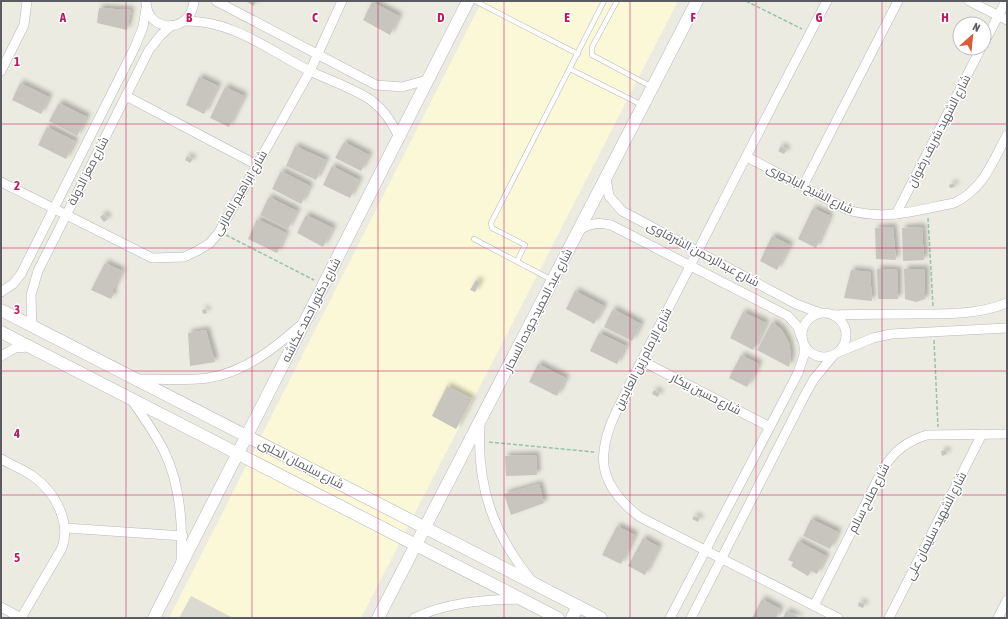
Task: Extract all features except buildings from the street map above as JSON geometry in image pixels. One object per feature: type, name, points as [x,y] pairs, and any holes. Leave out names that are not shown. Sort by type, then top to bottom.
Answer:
[{"type":"street","points":[[1,71],[24,25],[27,1]]},
{"type":"street","points":[[184,22],[193,9],[194,1]]},
{"type":"street","points":[[216,1],[376,85],[402,87],[427,80]]},
{"type":"street","name":"شارع ابراهيم المازنى","points":[[1,182],[152,258],[184,257],[198,251],[210,243],[219,232],[310,71],[342,1]]},
{"type":"street","name":"شارع دكتور احمد عكاشه","points":[[154,618],[468,1]]},
{"type":"street","name":"شارع عبد الحميد جوده السحار","points":[[378,618],[697,1]]},
{"type":"street","name":"شارع الإمام زين العابدين","points":[[827,1],[642,361],[609,428],[603,453],[605,468],[610,483],[617,496],[628,508],[640,516],[838,618]]},
{"type":"street","points":[[803,186],[898,1]]},
{"type":"street","points":[[970,1],[1007,20]]},
{"type":"street","points":[[992,27],[1006,1]]},
{"type":"street","points":[[146,4],[149,14],[158,23],[171,26],[184,22],[205,22],[227,28],[310,71],[371,100],[383,111],[392,123],[399,137]]},
{"type":"street","name":"شارع معز الدولة","points":[[1,292],[14,284],[21,274],[54,209],[135,47],[143,27],[146,4]]},
{"type":"street","name":"شارع معز الدولة","points":[[32,326],[31,296],[34,283],[66,215],[149,50],[161,35],[171,26]]},
{"type":"street","name":"شارع الشهيد شريف رضوان","points":[[896,214],[977,56]]},
{"type":"street","points":[[126,96],[256,165]]},
{"type":"street","name":"شارع الشيخ الباجورى","points":[[747,156],[848,210],[869,215],[896,214],[954,203],[966,198],[983,180],[1007,135]]},
{"type":"street","name":"شارع عبدالرحمن الشرقاوى","points":[[606,176],[610,196],[622,211],[796,304],[820,313]]},
{"type":"street","name":"شارع عبدالرحمن الشرقاوى","points":[[579,230],[589,224],[600,222],[611,225],[788,316],[798,327],[803,341]]},
{"type":"street","points":[[670,618],[802,364],[802,329],[806,321],[812,316],[820,313],[833,315],[933,314],[994,309],[1007,303]]},
{"type":"street","name":"شارع سليمان الحلبى","points":[[1,310],[601,618]]},
{"type":"street","points":[[691,618],[806,393],[814,379],[836,354],[846,339],[846,332],[839,319],[833,315]]},
{"type":"street","points":[[133,378],[188,380],[209,378],[231,371],[254,361],[275,348],[306,320]]},
{"type":"street","points":[[803,341],[808,351],[820,357],[836,354],[873,338],[891,334],[1007,328]]},
{"type":"street","name":"شارع سليمان الحلبى","points":[[1,332],[558,618]]},
{"type":"street","points":[[1,356],[15,348],[29,347]]},
{"type":"street","points":[[83,374],[91,357]]},
{"type":"street","name":"شارع حسين بيكار","points":[[642,361],[770,427]]},
{"type":"street","points":[[130,398],[151,428],[164,451],[172,470],[178,494],[183,536],[181,567]]},
{"type":"street","points":[[480,421],[479,441],[483,485],[491,513],[507,547],[533,582]]},
{"type":"street","name":"شارع صلاح سالم","points":[[814,606],[889,459],[906,443],[916,438],[938,434],[1007,434]]},
{"type":"street","name":"شارع الشهيد سليمان على","points":[[889,618],[982,434]]},
{"type":"street","points":[[1,459],[34,478],[45,487],[58,506],[66,528],[66,537],[62,548],[21,618],[1,607]]},
{"type":"street","points":[[66,528],[183,536]]},
{"type":"street","points":[[414,618],[447,606],[470,602],[520,599]]},
{"type":"street","points":[[998,618],[1007,600]]},
{"type":"street","points":[[572,618],[578,606]]},
{"type":"lane","points":[[475,1],[578,54]]},
{"type":"lane","points":[[516,262],[525,245],[492,228],[491,224],[604,1]]},
{"type":"lane","points":[[617,1],[591,50],[592,55],[652,87]]},
{"type":"lane","points":[[570,69],[643,105]]},
{"type":"lane","points":[[474,239],[553,280]]},
{"type":"path","points":[[746,1],[810,33]]},
{"type":"path","points":[[927,208],[933,314]]},
{"type":"path","points":[[219,232],[324,285]]},
{"type":"path","points":[[934,332],[938,434]]},
{"type":"path","points":[[479,441],[603,453]]},
{"type":"shaded area","points":[[482,1],[678,1],[361,618],[169,618]]},
{"type":"shaded area","points":[[191,596],[233,618],[179,618]]}]
